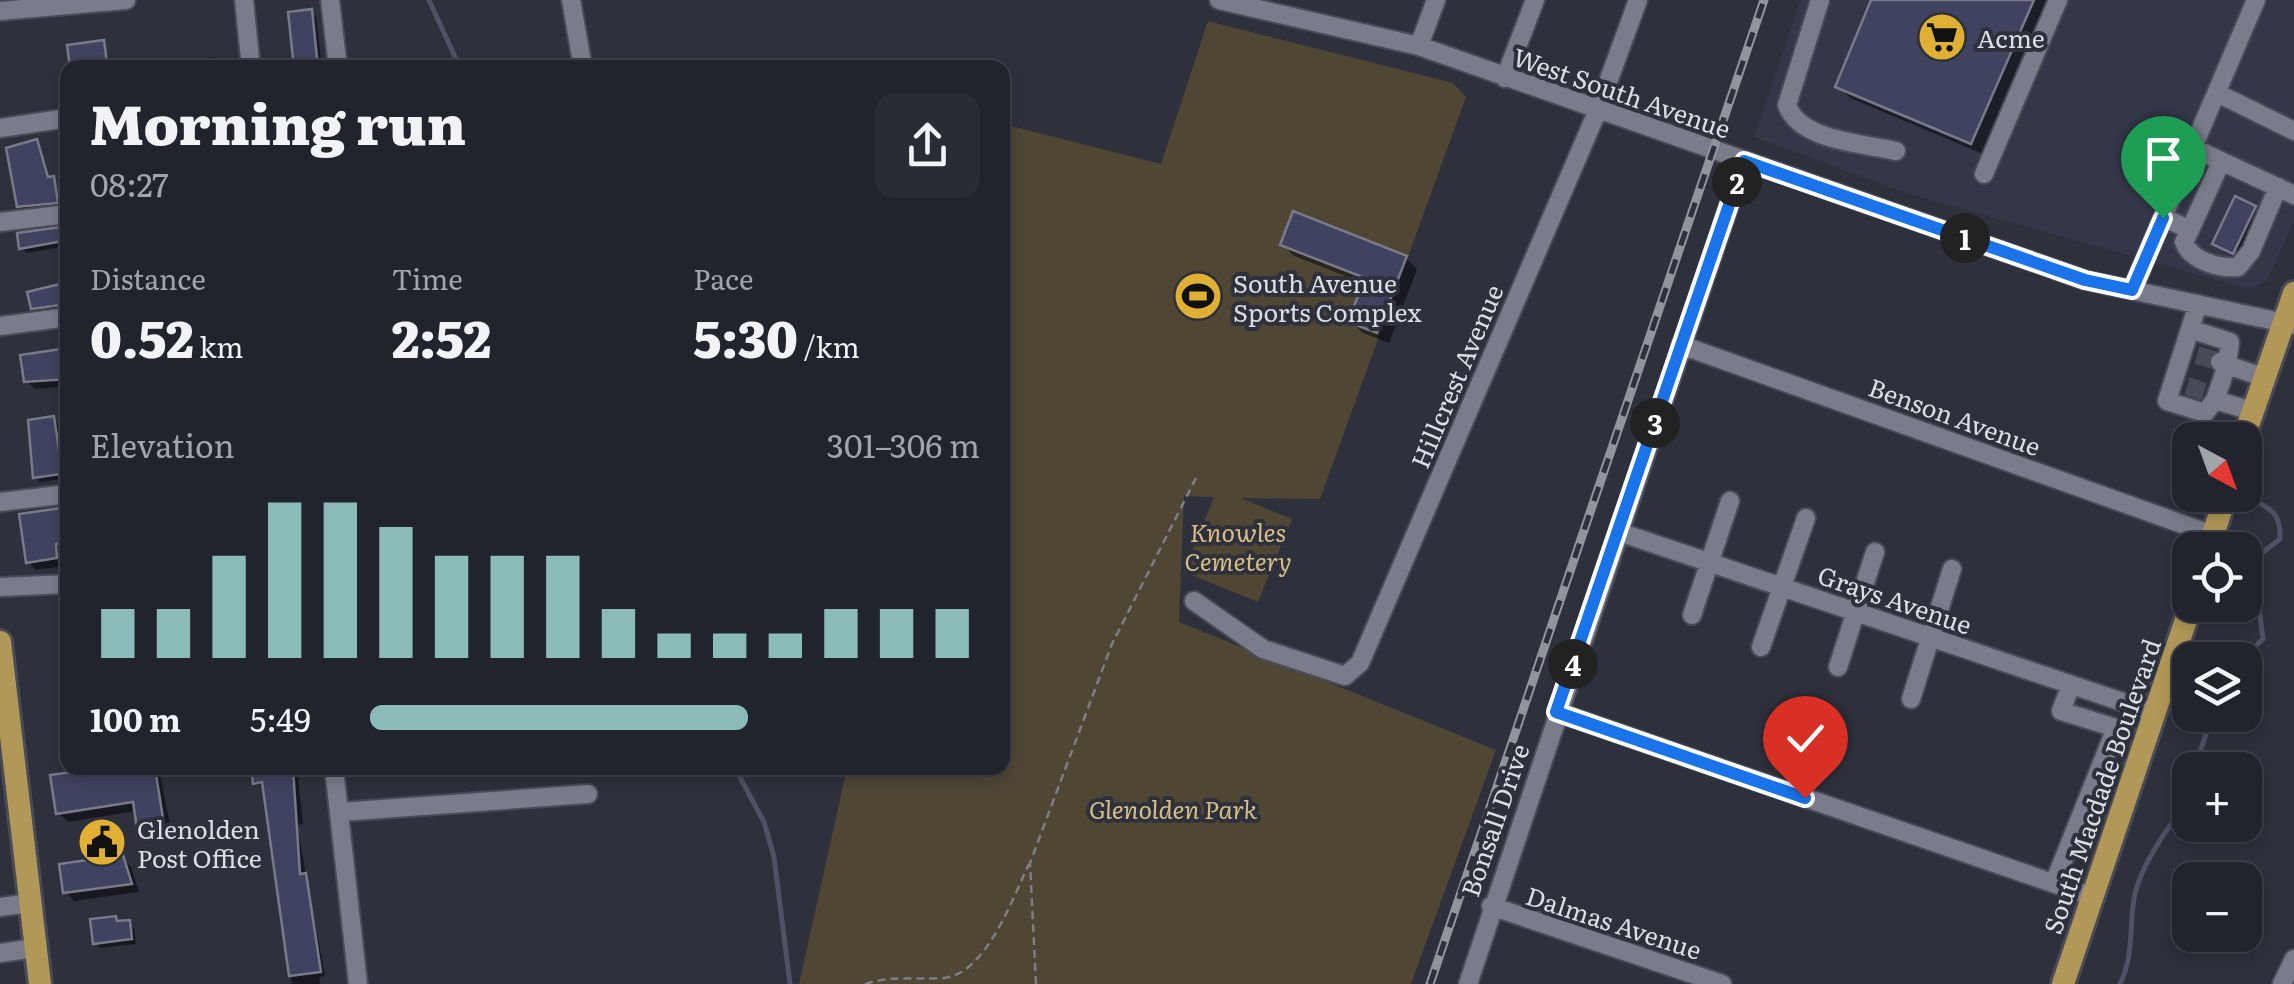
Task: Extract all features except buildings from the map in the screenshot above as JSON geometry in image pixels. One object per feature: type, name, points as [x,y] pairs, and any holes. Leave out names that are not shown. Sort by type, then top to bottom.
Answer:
[{"type":"main road","points":[[2249,422],[2287,323],[2294,293]]},
{"type":"main road","name":"South Macdade Boulevard","points":[[2063,984],[2184,622]]},
{"type":"main road","points":[[1,656],[9,793],[40,984]]},
{"type":"street","points":[[0,12],[124,0]]},
{"type":"street","points":[[244,0],[251,60]]},
{"type":"street","points":[[330,0],[337,60]]},
{"type":"street","points":[[571,0],[582,60]]},
{"type":"street","name":"West South Avenue","points":[[1219,0],[1419,46],[1597,112],[2085,280],[2287,323]]},
{"type":"street","points":[[1302,19],[1309,0]]},
{"type":"street","points":[[1419,46],[1436,0]]},
{"type":"street","points":[[1506,78],[1535,0]]},
{"type":"street","name":"Hillcrest Avenue","points":[[1194,601],[1262,649],[1345,676],[1361,661],[1597,112],[1638,0]]},
{"type":"street","points":[[1820,0],[1786,106],[1791,118],[1807,130],[1896,152]]},
{"type":"street","points":[[1984,174],[2058,0]]},
{"type":"street","points":[[2132,290],[2256,0]]},
{"type":"street","points":[[2217,92],[2294,131]]},
{"type":"street","points":[[0,128],[60,119]]},
{"type":"street","points":[[2193,148],[2221,162],[2234,163],[2286,191]]},
{"type":"street","name":"Bonsall Drive","points":[[1468,984],[1490,906],[1744,161]]},
{"type":"street","points":[[2221,162],[2184,242],[2192,255],[2238,267],[2286,191],[2294,170]]},
{"type":"street","points":[[0,222],[60,215]]},
{"type":"street","points":[[2163,218],[2190,230]]},
{"type":"street","points":[[2190,329],[2230,342],[2214,397],[2204,413],[2167,401],[2180,384],[2190,352],[2190,329],[2198,304]]},
{"type":"street","points":[[0,326],[60,318]]},
{"type":"street","name":"Benson Avenue","points":[[1681,345],[2183,532]]},
{"type":"street","points":[[2224,364],[2263,377]]},
{"type":"street","points":[[2214,397],[2252,411]]},
{"type":"street","points":[[0,502],[60,495]]},
{"type":"street","points":[[1692,615],[1730,501]]},
{"type":"street","points":[[1761,647],[1806,518]]},
{"type":"street","name":"Grays Avenue","points":[[1619,532],[2155,713]]},
{"type":"street","points":[[1838,667],[1875,552]]},
{"type":"street","points":[[1910,699],[1952,569]]},
{"type":"street","points":[[0,587],[60,584]]},
{"type":"street","points":[[2054,884],[2082,823],[2116,728],[2061,711],[2071,685]]},
{"type":"street","points":[[2100,722],[2108,697]]},
{"type":"street","points":[[1556,712],[2093,897]]},
{"type":"street","points":[[2112,740],[2143,749]]},
{"type":"street","points":[[2102,770],[2132,780]]},
{"type":"street","points":[[335,775],[358,984]]},
{"type":"street","points":[[340,812],[588,794]]},
{"type":"street","points":[[2082,823],[2115,833]]},
{"type":"street","points":[[2068,855],[2104,865]]},
{"type":"street","points":[[0,907],[30,904]]},
{"type":"street","name":"Dalmas Avenue","points":[[1490,906],[1722,984]]},
{"type":"street","points":[[0,953],[36,948]]},
{"type":"street","points":[[2282,984],[2294,959]]},
{"type":"path","points":[[865,984],[890,976],[948,978],[988,949],[1030,862],[1112,644],[1198,474]]},
{"type":"path","points":[[1030,862],[1036,984]]},
{"type":"shaded area","points":[[1800,0],[2294,0],[2294,221],[2267,281],[2249,289],[1906,193],[1754,137]]},
{"type":"green space","points":[[1208,21],[1453,83],[1466,97],[1320,499],[1241,498],[1292,519],[1258,602],[1184,572],[1214,497],[1184,496],[1179,622],[1496,750],[1411,984],[799,984],[845,775],[1010,775],[1010,126],[1161,164]]},
{"type":"waterway","points":[[429,0],[456,60]]},
{"type":"waterway","points":[[2260,642],[2263,639],[2254,569],[2258,556],[2280,539],[2274,514],[2262,504]]},
{"type":"waterway","points":[[2200,752],[2207,732]]},
{"type":"waterway","points":[[739,775],[764,822],[774,857],[790,984]]},
{"type":"waterway","points":[[2120,984],[2141,875],[2172,824]]},
{"type":"tunnel","points":[[2197,355],[2220,362]]},
{"type":"tunnel","points":[[2187,386],[2209,393]]},
{"type":"railway","points":[[1430,984],[1764,0]]},
{"type":"place","name":"Acme","points":[[1942,37]]},
{"type":"place","name":"South Avenue Sports Complex","points":[[1198,296]]},
{"type":"place","name":"Glenolden Post Office","points":[[102,842]]},
{"type":"route","points":[[1805,798],[1556,712],[1744,161],[2085,280],[2132,290],[2163,218]]},
{"type":"park label","name":"Knowles Cemetery","points":[[1238,546]]},
{"type":"park label","name":"Glenolden Park","points":[[1173,808]]}]
